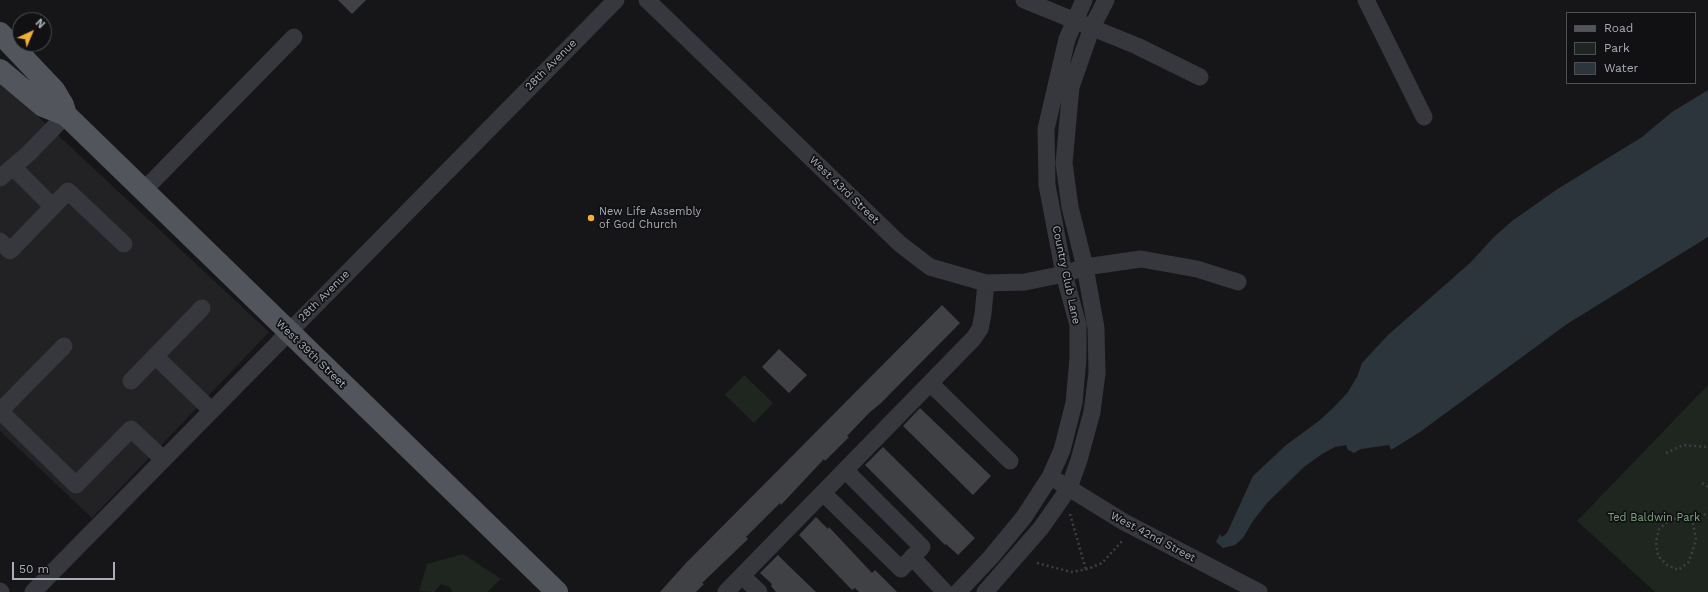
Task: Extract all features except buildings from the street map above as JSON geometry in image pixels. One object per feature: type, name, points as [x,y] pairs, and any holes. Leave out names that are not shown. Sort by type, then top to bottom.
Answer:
[{"type":"main road","name":"West 39th Street","points":[[0,33],[54,90],[63,105],[66,116]]},
{"type":"main road","name":"West 39th Street","points":[[0,70],[43,106],[66,116],[557,592]]},
{"type":"street","name":"28th Avenue","points":[[33,592],[616,0]]},
{"type":"street","name":"West 43rd Street","points":[[647,0],[900,244],[930,267],[986,283],[1026,282],[1064,274],[1085,267],[1141,259],[1190,268],[1238,282]]},
{"type":"street","points":[[1024,0],[1092,27],[1200,77]]},
{"type":"street","name":"Country Club Lane","points":[[958,592],[991,557],[1024,517],[1050,477],[1062,450],[1074,403],[1078,358],[1078,325],[1064,274],[1047,185],[1046,129],[1067,39],[1084,0]]},
{"type":"street","name":"Country Club Lane","points":[[985,592],[1041,528],[1069,488],[1079,460],[1092,412],[1097,373],[1096,328],[1085,267],[1070,207],[1064,163],[1070,87],[1092,27],[1106,0]]},
{"type":"street","points":[[1366,0],[1424,117]]},
{"type":"street","points":[[143,191],[294,37]]},
{"type":"street","points":[[53,207],[7,173],[66,116]]},
{"type":"street","points":[[0,241],[10,251],[68,191],[124,244]]},
{"type":"street","points":[[726,592],[972,339],[980,329],[986,283]]},
{"type":"street","points":[[131,381],[202,308]]},
{"type":"street","points":[[64,346],[0,411],[76,485],[131,429],[163,459]]},
{"type":"street","points":[[155,356],[211,410]]},
{"type":"street","points":[[930,383],[1010,461]]},
{"type":"street","points":[[823,492],[901,569],[922,547],[845,470]]},
{"type":"street","name":"West 42nd Street","points":[[1050,477],[1124,522],[1259,592]]},
{"type":"street","points":[[912,557],[945,592]]},
{"type":"street","points":[[742,576],[758,592]]},
{"type":"path","points":[[1666,453],[1683,445],[1708,447]]},
{"type":"path","points":[[1702,483],[1708,487]]},
{"type":"path","points":[[1692,518],[1696,539],[1694,550],[1688,563],[1678,570],[1667,565],[1658,556],[1656,542],[1659,529],[1671,519],[1692,518],[1708,512]]},
{"type":"path","points":[[1070,514],[1086,570]]},
{"type":"path","points":[[1037,563],[1071,572],[1086,570],[1102,563],[1123,540]]},
{"type":"shaded area","points":[[0,81],[269,332],[92,518],[0,431]]},
{"type":"green space","points":[[744,375],[773,403],[754,423],[725,395]]},
{"type":"green space","name":"Ted Baldwin Park","points":[[1708,385],[1708,592],[1655,592],[1577,521]]},
{"type":"green space","points":[[463,554],[501,579],[487,592],[452,592],[450,587],[441,584],[434,592],[419,591],[427,564]]},
{"type":"water","points":[[1708,90],[1708,237],[1567,324],[1420,432],[1391,450],[1389,445],[1361,449],[1354,453],[1348,450],[1346,445],[1335,447],[1322,454],[1304,467],[1267,503],[1253,521],[1243,538],[1235,545],[1223,548],[1216,542],[1220,534],[1222,537],[1227,533],[1253,476],[1285,446],[1320,420],[1334,407],[1348,392],[1357,377],[1362,363],[1388,335],[1470,263],[1493,238],[1512,221],[1556,190],[1642,137],[1672,112]]},
{"type":"place","name":"New Life Assembly of God Church","points":[[591,218]]}]
